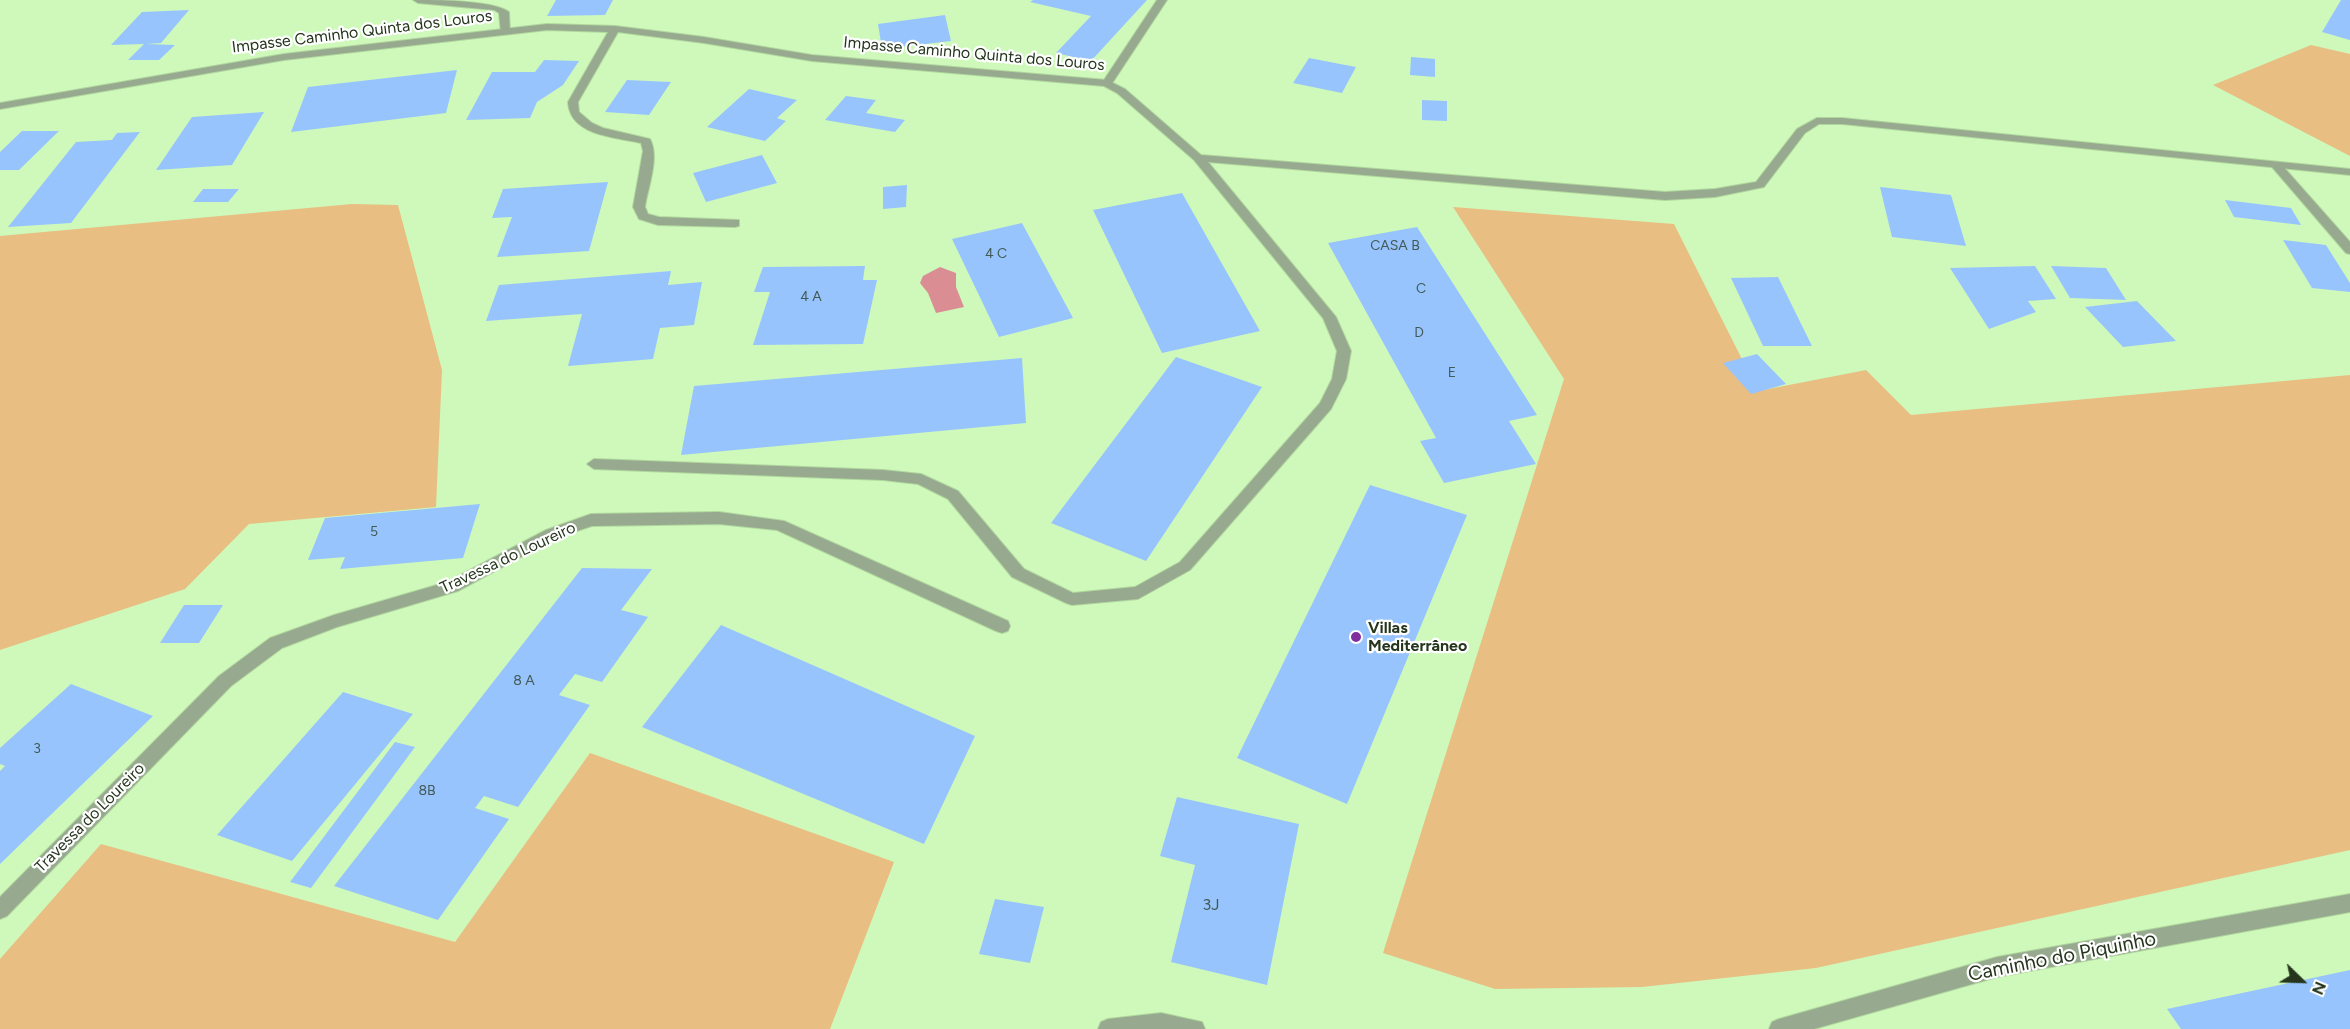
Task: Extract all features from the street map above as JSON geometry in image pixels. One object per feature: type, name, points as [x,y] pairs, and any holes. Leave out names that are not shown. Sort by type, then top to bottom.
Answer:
[{"type":"street","points":[[418,0],[497,7],[504,12],[505,32]]},
{"type":"street","points":[[1107,83],[1162,0]]},
{"type":"street","name":"Impasse Caminho Quinta dos Louros","points":[[0,106],[284,57],[547,27],[615,29],[704,40],[813,58],[1107,83],[1121,91],[1198,158],[1329,317],[1344,351],[1339,379],[1326,406],[1185,566],[1138,593],[1072,599],[1018,573],[953,495],[921,479],[883,475],[594,464]]},
{"type":"street","points":[[615,29],[573,102],[572,110],[575,118],[584,125],[646,141],[649,152],[639,207],[644,216],[658,220],[735,223]]},
{"type":"street","points":[[1198,158],[1665,196],[1715,193],[1760,185],[1801,131],[1817,121],[1842,121],[2350,172]]},
{"type":"street","points":[[2276,165],[2350,250]]},
{"type":"street","name":"Travessa do Loureiro","points":[[0,910],[225,681],[276,643],[334,621],[452,587],[551,534],[591,520],[719,518],[779,525],[1002,626]]},
{"type":"street","name":"Caminho do Piquinho","points":[[1779,1029],[1997,968],[2350,903]]},
{"type":"street","points":[[1108,1029],[1161,1023],[1195,1029]]},
{"type":"shaded area","points":[[2311,45],[2350,54],[2350,156],[2213,85]]},
{"type":"shaded area","points":[[352,204],[398,205],[442,370],[436,507],[249,524],[185,589],[0,650],[0,236]]},
{"type":"shaded area","points":[[1453,207],[1674,224],[1758,391],[1866,370],[1911,415],[2350,375],[2350,850],[1816,968],[1642,987],[1495,989],[1383,953],[1564,379]]},
{"type":"shaded area","points":[[940,267],[956,273],[956,287],[964,307],[936,313],[928,293],[920,283],[923,276]]},
{"type":"shaded area","points":[[590,753],[894,862],[830,1029],[0,1029],[0,959],[101,844],[455,942]]},
{"type":"building","points":[[556,0],[613,0],[605,15],[547,16]]},
{"type":"building","points":[[1033,0],[1147,0],[1091,61],[1056,53],[1091,16],[1030,2]]},
{"type":"building","points":[[2341,0],[2350,0],[2350,40],[2322,32]]},
{"type":"building","points":[[189,10],[161,43],[146,44],[175,45],[159,60],[128,60],[144,44],[111,45],[142,12]]},
{"type":"building","points":[[945,15],[951,41],[882,49],[878,24]]},
{"type":"building","points":[[1411,57],[1435,59],[1435,77],[1410,75]]},
{"type":"building","points":[[1309,58],[1356,67],[1342,93],[1293,83]]},
{"type":"building","points":[[544,60],[579,61],[563,85],[537,102],[530,118],[466,120],[492,72],[535,72]]},
{"type":"building","points":[[457,70],[446,113],[291,132],[308,87]]},
{"type":"building","points":[[627,80],[671,82],[649,115],[605,112]]},
{"type":"building","points":[[749,89],[797,100],[777,118],[786,121],[765,141],[707,127]]},
{"type":"building","points":[[846,96],[876,100],[866,113],[905,120],[895,132],[825,120]]},
{"type":"building","points":[[1422,100],[1447,101],[1447,121],[1422,120]]},
{"type":"building","points":[[264,112],[232,165],[156,170],[192,117]]},
{"type":"building","points":[[22,131],[59,131],[19,170],[0,170],[0,152]]},
{"type":"building","points":[[140,132],[71,223],[8,227],[76,142],[112,140],[117,133]]},
{"type":"building","points":[[762,155],[777,183],[706,202],[693,173]]},
{"type":"building","points":[[608,182],[589,251],[497,257],[512,217],[492,218],[503,189]]},
{"type":"building","points":[[907,185],[906,207],[883,209],[883,187]]},
{"type":"building","points":[[1880,187],[1951,195],[1966,246],[1892,237]]},
{"type":"building","points":[[203,189],[239,189],[228,202],[193,202]]},
{"type":"building","points":[[1182,193],[1260,331],[1162,353],[1093,210]]},
{"type":"building","points":[[2225,200],[2291,208],[2301,225],[2234,217]]},
{"type":"building","points":[[1022,223],[1073,318],[999,337],[952,239]]},
{"type":"building","points":[[1417,227],[1537,415],[1509,421],[1536,464],[1444,483],[1420,441],[1436,438],[1328,243]]},
{"type":"building","points":[[2283,240],[2326,245],[2350,283],[2350,292],[2312,288]]},
{"type":"building","points":[[865,266],[863,280],[877,280],[863,344],[753,345],[770,292],[754,292],[763,267]]},
{"type":"building","points":[[2035,266],[2056,299],[2028,301],[2036,312],[1989,329],[1950,268]]},
{"type":"building","points":[[2051,266],[2106,268],[2126,300],[2070,298]]},
{"type":"building","points":[[671,271],[668,285],[702,282],[694,325],[660,328],[653,359],[568,366],[582,314],[486,321],[499,285]]},
{"type":"building","points":[[1778,277],[1812,346],[1763,346],[1731,278]]},
{"type":"building","points":[[2137,301],[2176,341],[2123,347],[2085,307]]},
{"type":"building","points":[[1757,354],[1786,384],[1751,394],[1723,363]]},
{"type":"building","points":[[1176,357],[1262,387],[1146,561],[1051,523]]},
{"type":"building","points":[[1022,358],[1026,423],[681,455],[694,386]]},
{"type":"building","name":"Villas Mediterrâneo","points":[[1370,485],[1467,515],[1347,804],[1237,758]]},
{"type":"building","points":[[480,504],[463,558],[340,569],[345,557],[308,560],[325,518]]},
{"type":"building","points":[[582,568],[652,569],[621,610],[648,617],[602,682],[575,674],[559,695],[590,705],[518,807],[484,796],[475,808],[509,819],[438,920],[334,886]]},
{"type":"building","points":[[184,605],[223,605],[199,643],[160,643]]},
{"type":"building","points":[[721,625],[975,736],[924,844],[642,727]]},
{"type":"building","points":[[71,684],[153,716],[0,864],[0,771],[5,766],[0,764],[0,748]]},
{"type":"building","points":[[343,692],[413,714],[292,861],[217,835]]},
{"type":"building","points":[[395,742],[415,747],[311,888],[290,882]]},
{"type":"building","points":[[1177,797],[1299,824],[1267,985],[1171,962],[1195,865],[1160,856]]},
{"type":"building","points":[[995,899],[1044,907],[1030,963],[979,954]]},
{"type":"building","points":[[2350,970],[2350,1029],[2181,1029],[2167,1009]]},
{"type":"place","name":"Villas Mediterrâneo","points":[[1356,637]]}]
